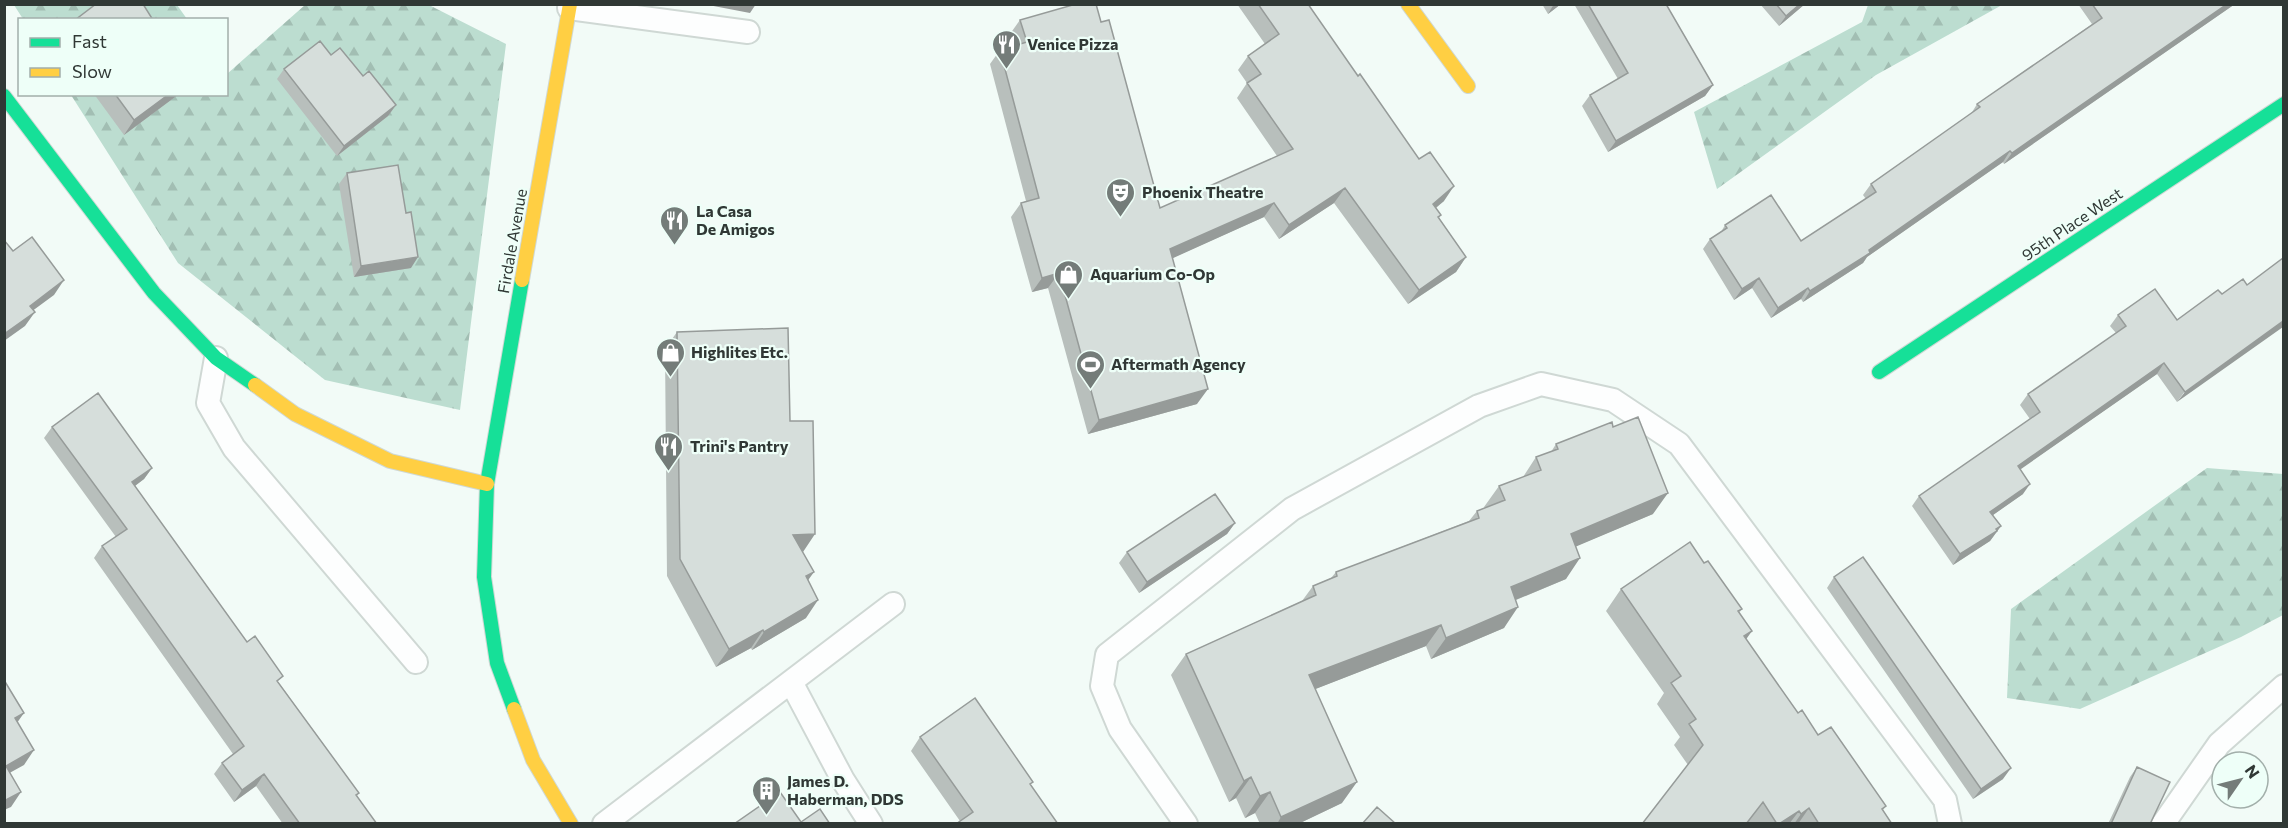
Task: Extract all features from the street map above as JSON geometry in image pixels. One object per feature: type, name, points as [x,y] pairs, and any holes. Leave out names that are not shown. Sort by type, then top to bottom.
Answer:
[{"type":"street","points":[[1408,4],[1468,86]]},
{"type":"street","name":"Firdale Avenue","points":[[569,6],[487,484],[484,577],[497,663],[533,760],[571,824]]},
{"type":"street","points":[[4,96],[154,293],[216,358],[296,414],[390,461],[487,484]]},
{"type":"street","name":"95th Place West","points":[[1879,372],[2283,104]]},
{"type":"lane","points":[[569,6],[748,32]]},
{"type":"lane","points":[[216,358],[208,403],[234,447],[416,662]]},
{"type":"lane","points":[[1186,824],[1120,729],[1102,686],[1107,656],[1292,509],[1479,406],[1541,384],[1613,400],[1678,444],[1945,800],[1950,824]]},
{"type":"lane","points":[[604,824],[893,604]]},
{"type":"lane","points":[[791,682],[843,780],[871,824]]},
{"type":"lane","points":[[2163,824],[2219,744],[2283,686]]},
{"type":"green space","points":[[14,5],[177,5],[186,18],[22,18]]},
{"type":"green space","points":[[305,5],[429,5],[506,44],[460,410],[325,380],[178,263],[72,96],[228,96],[228,73]]},
{"type":"green space","points":[[1868,5],[2002,5],[1876,75],[1717,189],[1694,112],[1862,22]]},
{"type":"green space","points":[[2207,468],[2283,474],[2283,615],[2241,637],[2080,709],[2007,698],[2011,609]]},
{"type":"building","points":[[96,4],[143,4],[152,18],[78,18]]},
{"type":"building","points":[[1076,4],[1096,4],[1101,22],[1109,20],[1160,208],[1293,149],[1247,83],[1261,74],[1248,56],[1279,34],[1258,4],[1308,4],[1419,159],[1430,152],[1454,186],[1433,204],[1441,215],[1438,217],[1466,257],[1419,290],[1345,188],[1289,225],[1274,203],[1170,249],[1208,389],[1099,420],[1059,273],[1042,278],[1021,203],[1039,198],[1000,50],[1027,42],[1020,20]]},
{"type":"building","points":[[1588,4],[1666,4],[1713,85],[1616,141],[1590,95],[1628,73]]},
{"type":"building","points":[[1776,4],[1800,4],[1786,16]]},
{"type":"building","points":[[2092,4],[2227,4],[2012,153],[2010,151],[1869,250],[1870,253],[1810,291],[1808,288],[1778,308],[1759,278],[1742,289],[1710,239],[1727,228],[1725,225],[1771,195],[1801,241],[1876,192],[1871,184],[1980,107],[1977,104],[2102,18]]},
{"type":"building","points":[[320,41],[331,55],[340,48],[363,76],[369,71],[396,105],[344,146],[284,69]]},
{"type":"building","points":[[116,96],[166,96],[134,120]]},
{"type":"building","points":[[398,165],[406,213],[411,212],[418,257],[361,266],[347,173]]},
{"type":"building","points":[[32,237],[64,280],[30,306],[35,312],[4,334],[4,240],[13,251]]},
{"type":"building","points":[[2283,258],[2283,321],[2185,392],[2164,363],[2018,466],[2030,484],[1990,512],[2001,526],[1996,529],[1997,531],[1960,554],[1919,496],[2040,412],[2028,394],[2126,326],[2118,315],[2155,289],[2177,320],[2218,290],[2222,294],[2243,279],[2247,285]]},
{"type":"building","points":[[788,328],[790,421],[813,421],[815,534],[793,535],[814,572],[806,576],[818,600],[764,632],[763,630],[729,649],[680,559],[677,332]]},
{"type":"building","points":[[98,393],[152,468],[132,482],[247,642],[255,636],[283,676],[277,681],[359,793],[356,795],[377,824],[300,824],[264,774],[242,790],[222,763],[244,746],[102,546],[127,529],[52,427]]},
{"type":"building","points":[[1638,417],[1668,493],[1571,534],[1580,558],[1511,587],[1518,607],[1446,638],[1441,625],[1309,675],[1357,782],[1281,817],[1270,792],[1260,796],[1251,777],[1244,781],[1186,654],[1316,595],[1313,586],[1337,576],[1336,572],[1479,518],[1477,511],[1505,500],[1499,486],[1541,470],[1536,457],[1558,449],[1556,444],[1612,422],[1613,427]]},
{"type":"building","points":[[1215,494],[1235,523],[1147,582],[1127,552]]},
{"type":"building","points":[[1690,542],[1704,563],[1708,561],[1742,609],[1738,611],[1752,631],[1744,636],[1798,713],[1802,710],[1818,735],[1831,727],[1886,806],[1882,809],[1892,824],[1819,824],[1809,808],[1777,824],[1763,802],[1746,824],[1642,824],[1703,745],[1689,724],[1696,719],[1671,683],[1681,676],[1621,589]]},
{"type":"building","points":[[1863,557],[2011,768],[1981,789],[1834,577]]},
{"type":"building","points":[[4,680],[24,713],[15,718],[34,750],[6,766],[21,792],[4,801]]},
{"type":"building","points":[[975,698],[1033,782],[1030,784],[1058,824],[956,824],[973,812],[920,737]]},
{"type":"building","points":[[2137,767],[2170,782],[2150,824],[2111,824]]},
{"type":"building","points":[[780,792],[801,822],[820,809],[830,824],[734,824]]},
{"type":"building","points":[[1377,807],[1396,824],[1362,824]]},
{"type":"traffic: fast","points":[[4,96],[154,293],[216,358],[255,385]]},
{"type":"traffic: fast","points":[[1879,372],[2284,104]]},
{"type":"traffic: fast","points":[[514,709],[497,663],[484,577],[487,484],[522,280]]},
{"type":"traffic: slow","points":[[522,280],[570,4]]},
{"type":"traffic: slow","points":[[1408,4],[1468,86]]},
{"type":"traffic: slow","points":[[255,385],[295,414],[390,461],[487,484]]},
{"type":"traffic: slow","points":[[514,709],[533,760],[571,824]]},
{"type":"place","name":"Venice Pizza","points":[[1006,70]]},
{"type":"place","name":"Phoenix Theatre","points":[[1121,218]]},
{"type":"place","name":"La Casa De Amigos","points":[[675,246]]},
{"type":"place","name":"Aquarium Co-Op","points":[[1069,300]]},
{"type":"place","name":"Highlites Etc.","points":[[670,378]]},
{"type":"place","name":"Aftermath Agency","points":[[1090,390]]},
{"type":"place","name":"Trini's Pantry","points":[[669,472]]},
{"type":"place","name":"James D. Haberman, DDS","points":[[766,816]]}]
